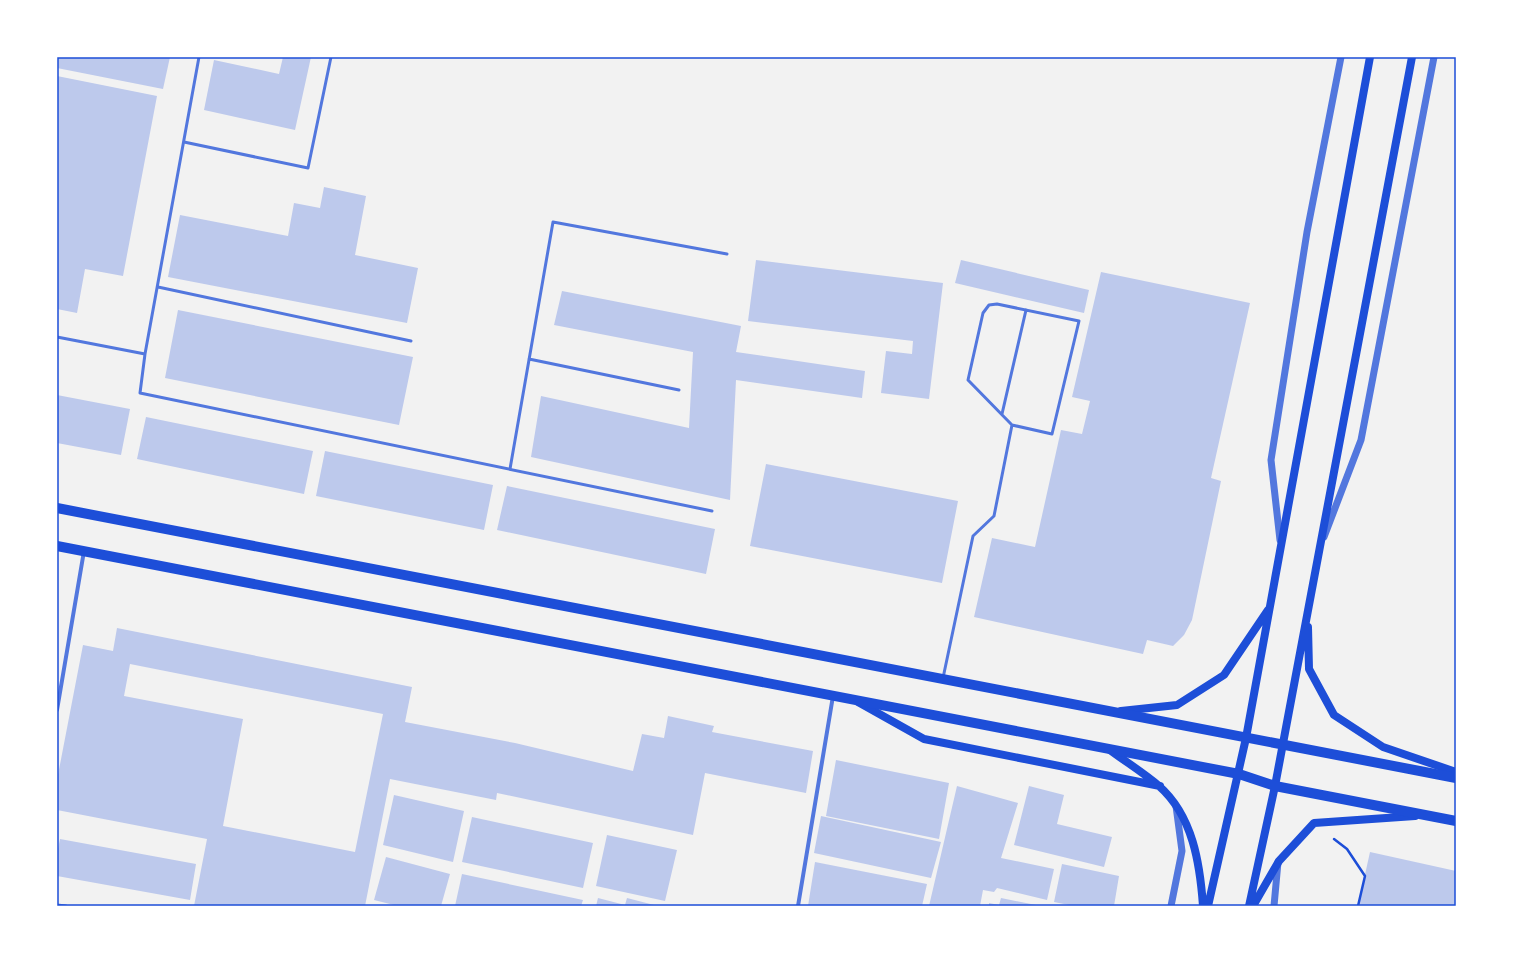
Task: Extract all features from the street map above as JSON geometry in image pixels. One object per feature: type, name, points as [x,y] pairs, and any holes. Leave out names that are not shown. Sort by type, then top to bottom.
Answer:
[{"type":"main road","points":[[1208,906],[1246,738],[1370,57]]},
{"type":"main road","points":[[1249,906],[1275,786],[1412,57]]},
{"type":"main road","points":[[57,508],[1456,778]]},
{"type":"main road","points":[[57,546],[1108,748],[1239,774],[1275,786],[1456,821]]},
{"type":"main road","points":[[1112,712],[1177,705],[1224,674],[1270,608]]},
{"type":"main road","points":[[1308,613],[1309,669],[1334,715],[1383,747],[1456,772]]},
{"type":"main road","points":[[852,699],[924,739],[1160,786]]},
{"type":"main road","points":[[1108,748],[1160,786],[1175,804],[1187,824],[1200,867],[1203,906]]},
{"type":"main road","points":[[1252,906],[1279,861],[1314,823],[1425,815]]},
{"type":"street","points":[[1281,545],[1271,460],[1307,232],[1341,57]]},
{"type":"street","points":[[1319,552],[1361,440],[1434,57]]},
{"type":"street","points":[[57,710],[84,550]]},
{"type":"street","points":[[798,906],[834,696]]},
{"type":"street","points":[[1171,906],[1182,851],[1175,804]]},
{"type":"street","points":[[1274,906],[1279,861]]},
{"type":"lane","points":[[199,57],[145,354],[140,393],[712,511]]},
{"type":"lane","points":[[184,142],[308,168],[331,57]]},
{"type":"lane","points":[[510,469],[553,222],[727,254]]},
{"type":"lane","points":[[158,287],[411,341]]},
{"type":"lane","points":[[998,304],[1079,321],[1052,434],[1012,425],[1002,414],[968,380],[983,313],[989,305],[998,304]]},
{"type":"lane","points":[[1002,414],[1026,310]]},
{"type":"lane","points":[[57,337],[145,354]]},
{"type":"lane","points":[[529,360],[679,390]]},
{"type":"lane","points":[[943,679],[973,536],[994,516],[1012,425]]},
{"type":"lane","points":[[57,905],[66,906]]},
{"type":"path","points":[[1330,836],[1347,849],[1365,876],[1358,906]]},
{"type":"building","points":[[57,57],[170,57],[163,89],[57,68]]},
{"type":"building","points":[[283,57],[311,57],[295,130],[204,110],[214,60],[279,74]]},
{"type":"building","points":[[57,76],[157,96],[123,276],[85,269],[77,313],[57,309]]},
{"type":"building","points":[[324,187],[366,196],[355,255],[418,268],[407,323],[168,277],[180,215],[288,236],[294,203],[320,208]]},
{"type":"building","points":[[756,260],[943,283],[929,399],[881,393],[886,351],[912,354],[913,341],[748,321]]},
{"type":"building","points":[[961,260],[1089,290],[1084,313],[955,283]]},
{"type":"building","points":[[1101,272],[1250,303],[1211,478],[1221,481],[1192,620],[1184,635],[1173,646],[1147,640],[1143,654],[974,617],[992,538],[1035,547],[1061,430],[1082,434],[1090,401],[1072,397]]},
{"type":"building","points":[[562,291],[741,326],[736,352],[865,371],[862,398],[736,380],[730,500],[531,457],[541,396],[689,428],[693,352],[554,325]]},
{"type":"building","points":[[178,310],[413,357],[399,425],[165,378]]},
{"type":"building","points":[[57,395],[130,409],[121,455],[57,443]]},
{"type":"building","points":[[146,417],[313,451],[304,494],[137,459]]},
{"type":"building","points":[[325,451],[493,485],[484,530],[316,496]]},
{"type":"building","points":[[766,464],[958,501],[942,583],[750,546]]},
{"type":"building","points":[[507,486],[715,529],[706,574],[497,530]]},
{"type":"building","points":[[117,628],[412,687],[405,722],[515,743],[633,771],[642,734],[664,738],[668,716],[714,726],[712,732],[813,751],[806,793],[705,773],[693,835],[497,793],[496,800],[390,779],[365,906],[194,906],[207,839],[57,810],[57,780],[83,645],[113,651]],"holes":[[[130,664],[383,714],[355,852],[223,826],[243,719],[124,696]]]},
{"type":"building","points":[[836,760],[949,783],[939,839],[826,816]]},
{"type":"building","points":[[957,786],[1018,803],[1001,858],[1054,869],[1047,900],[997,888],[994,892],[983,890],[980,906],[929,906]]},
{"type":"building","points":[[1029,786],[1064,795],[1057,824],[1112,837],[1104,867],[1014,845]]},
{"type":"building","points":[[394,795],[464,811],[453,862],[383,845]]},
{"type":"building","points":[[821,816],[941,842],[931,878],[814,853]]},
{"type":"building","points":[[472,817],[593,843],[583,888],[462,862]]},
{"type":"building","points":[[607,835],[677,850],[665,901],[596,886]]},
{"type":"building","points":[[60,839],[196,864],[190,900],[57,876],[57,854]]},
{"type":"building","points":[[1370,852],[1456,871],[1456,906],[1358,906]]},
{"type":"building","points":[[386,857],[450,874],[441,906],[398,906],[374,900]]},
{"type":"building","points":[[815,862],[927,884],[922,906],[808,906]]},
{"type":"building","points":[[1062,864],[1119,876],[1114,906],[1074,906],[1054,902]]},
{"type":"building","points":[[462,874],[583,900],[581,906],[455,906]]},
{"type":"building","points":[[598,898],[625,905],[627,898],[658,906],[596,906]]},
{"type":"building","points":[[1001,898],[1036,906],[989,906],[989,903],[999,905]]}]
